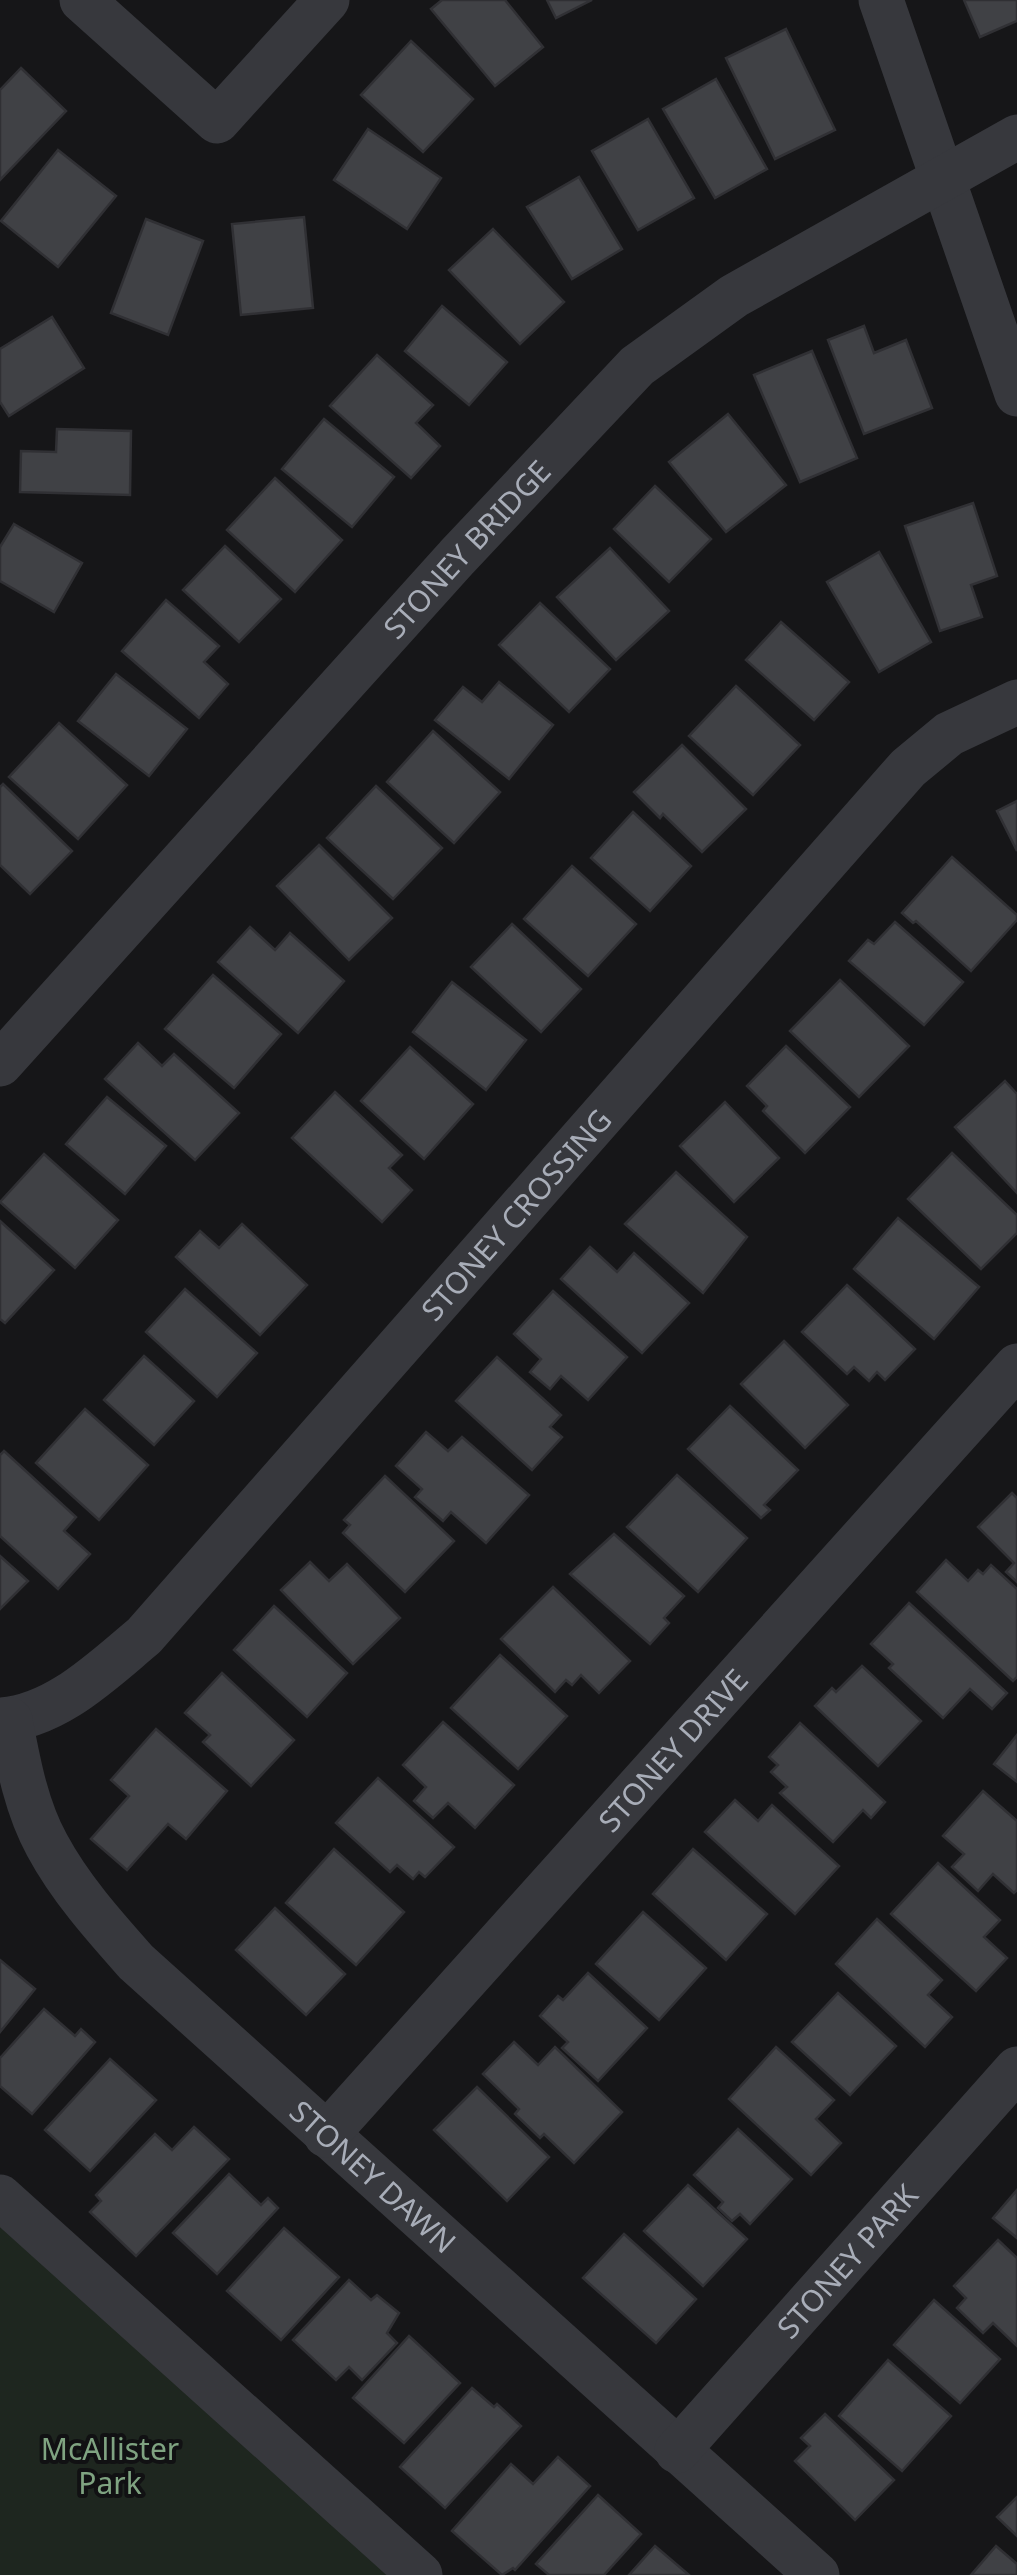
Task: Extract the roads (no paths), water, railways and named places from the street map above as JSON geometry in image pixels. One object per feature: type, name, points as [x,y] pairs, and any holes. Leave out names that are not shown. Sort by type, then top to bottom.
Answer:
[{"type":"street","points":[[82,0],[217,121],[327,0]]},
{"type":"street","points":[[881,0],[1017,394]]},
{"type":"street","name":"STONEY BRIDGE","points":[[0,1064],[457,557],[637,366],[734,296],[1017,137]]},
{"type":"street","name":"STONEY CROSSING","points":[[5,1720],[64,1697],[144,1636],[908,768],[949,734],[1017,702]]},
{"type":"street","name":"STONEY DRIVE","points":[[326,2135],[1017,1366]]},
{"type":"street","name":"STONEY DAWN","points":[[5,1720],[30,1806],[47,1845],[96,1916],[136,1962],[817,2575]]},
{"type":"street","name":"STONEY PARK","points":[[677,2451],[1017,2069]]},
{"type":"street","points":[[0,2197],[420,2575]]},
{"type":"park label","name":"McAllister Park","points":[[110,2465]]}]
